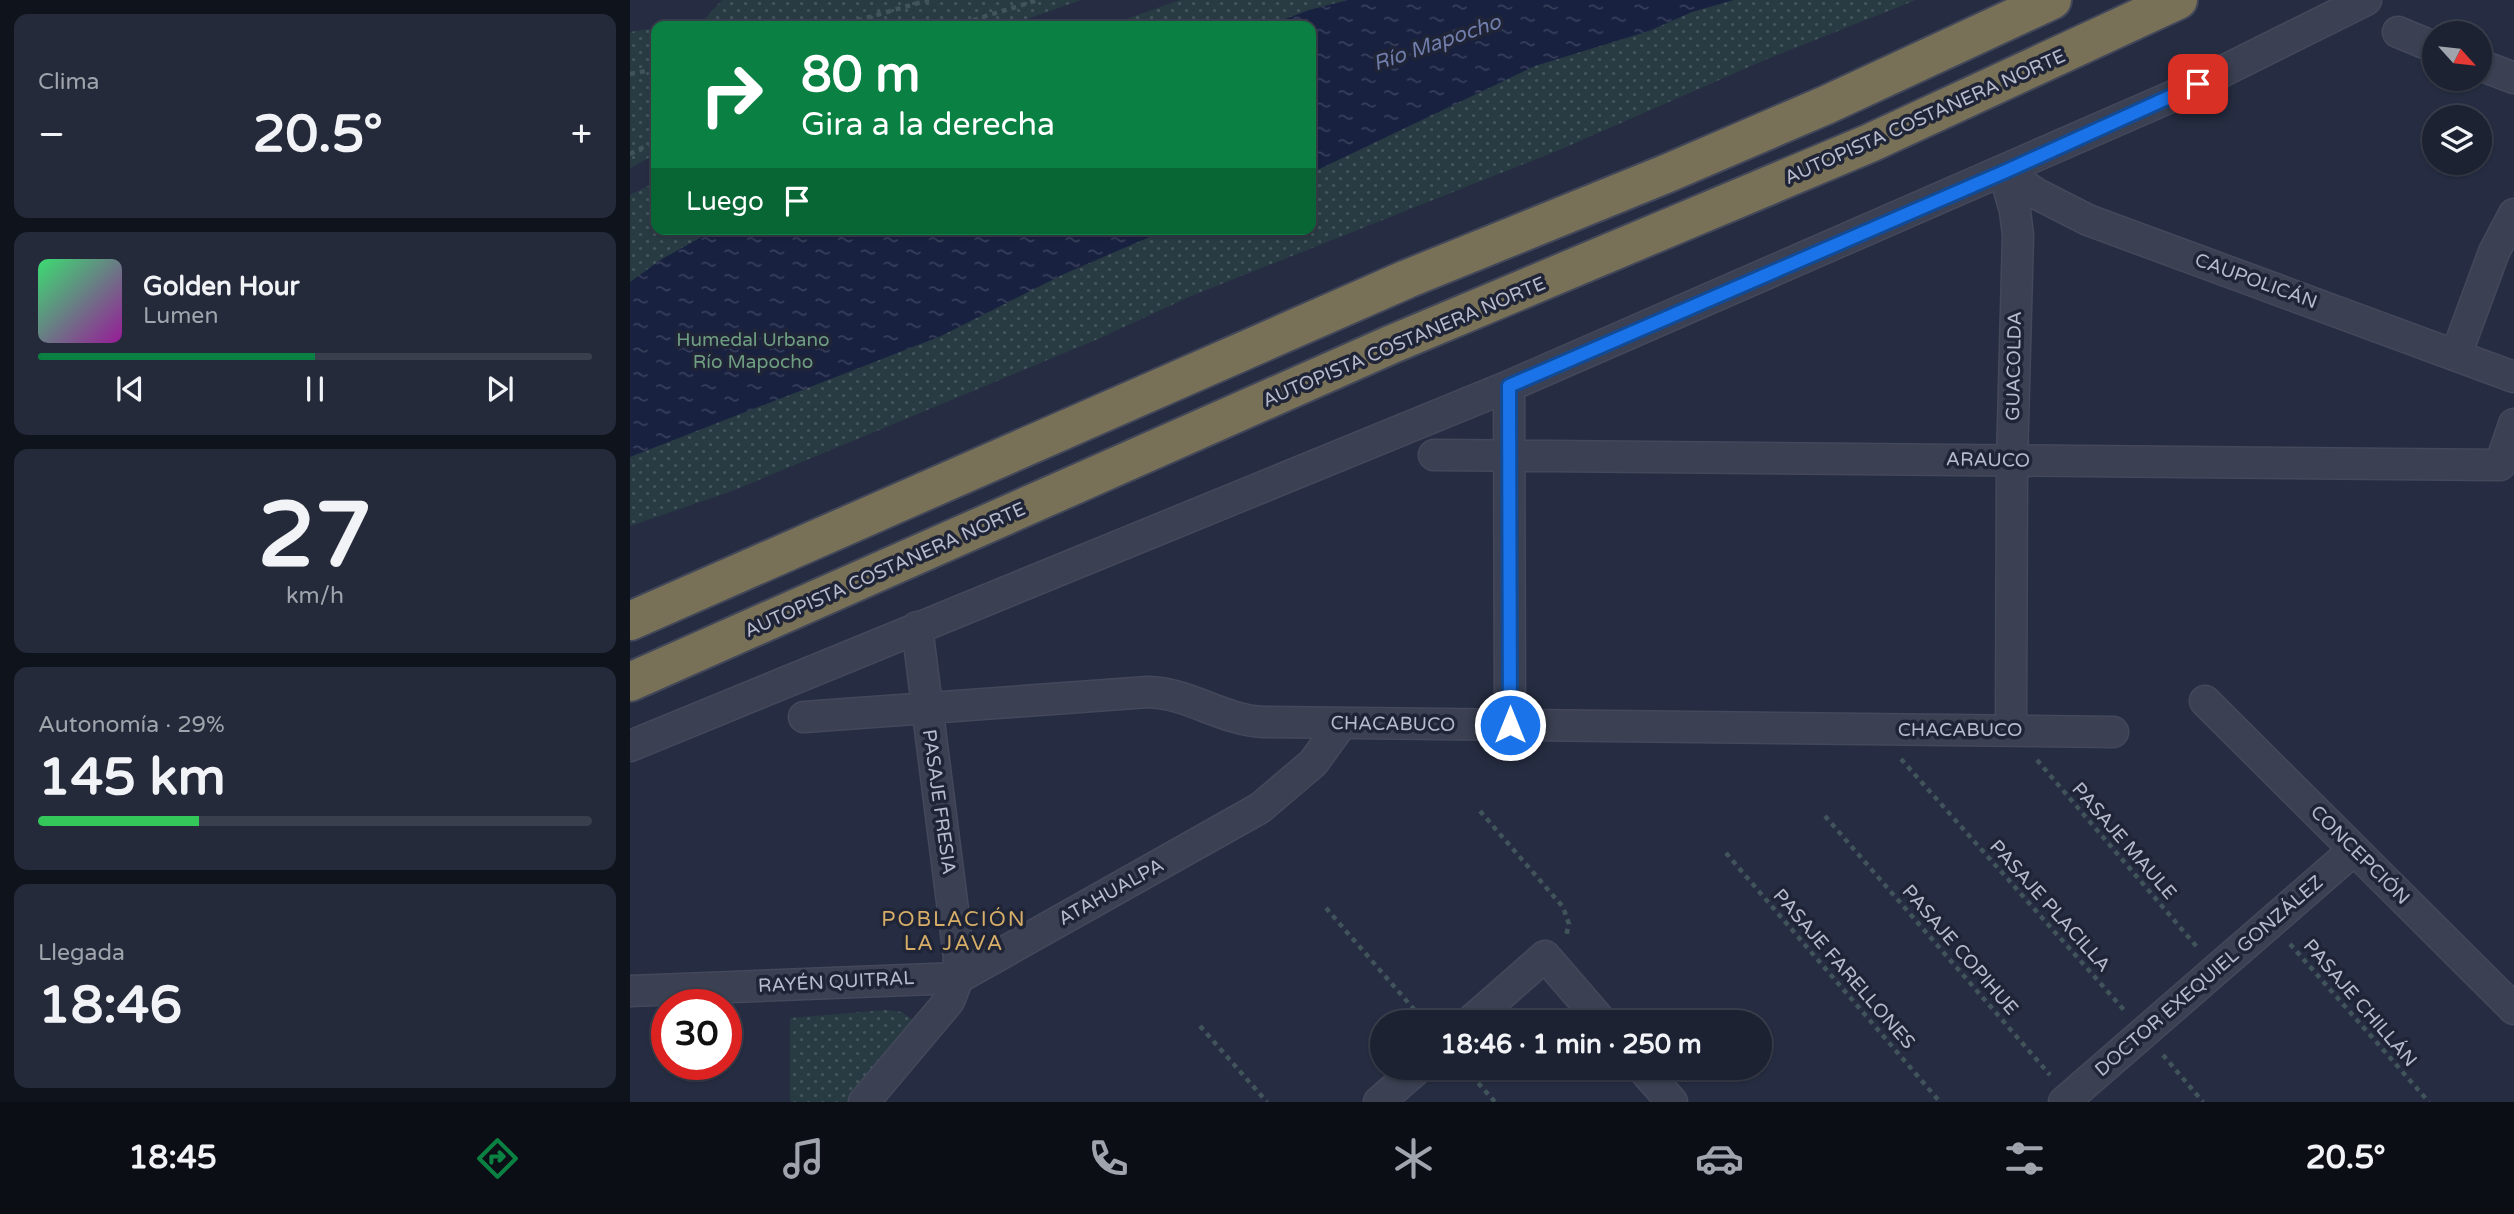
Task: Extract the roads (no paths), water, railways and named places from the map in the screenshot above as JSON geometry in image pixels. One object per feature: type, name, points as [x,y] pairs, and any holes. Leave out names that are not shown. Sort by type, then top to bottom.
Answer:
[{"type":"highway","points":[[630,621],[1407,279],[1826,105],[2052,0]]},
{"type":"highway","name":"AUTOPISTA COSTANERA NORTE","points":[[630,682],[1390,345],[1917,122],[2178,0]]},
{"type":"street","points":[[630,746],[1509,386],[2173,96],[2366,0]]},
{"type":"street","points":[[2398,32],[2422,42]]},
{"type":"street","points":[[2492,70],[2514,78]]},
{"type":"street","name":"CAUPOLICÁN","points":[[2004,172],[2037,194],[2088,220],[2514,377]]},
{"type":"street","name":"GUACOLDA","points":[[2004,172],[2015,211],[2018,236],[2012,461],[2011,730]]},
{"type":"street","points":[[2456,355],[2494,253],[2514,214]]},
{"type":"street","points":[[1509,386],[1510,725]]},
{"type":"street","name":"ARAUCO","points":[[1434,455],[2012,461],[2507,472],[2514,424]]},
{"type":"street","name":"PASAJE FRESIA","points":[[916,627],[959,957],[958,978]]},
{"type":"street","name":"CHACABUCO","points":[[804,717],[1148,692],[1182,698],[1235,719],[1342,723],[2113,732]]},
{"type":"street","name":"CONCEPCIÓN","points":[[2205,701],[2514,1009]]},
{"type":"street","name":"ATAHUALPA","points":[[958,978],[1260,808],[1313,763],[1342,723]]},
{"type":"street","name":"DOCTOR EXEQUIEL GONZÁLEZ","points":[[2066,1100],[2354,850]]},
{"type":"street","points":[[1484,1010],[1545,956],[1592,1010]]},
{"type":"street","points":[[864,1102],[949,1001],[958,978]]},
{"type":"street","name":"RAYÉN QUITRAL","points":[[630,992],[958,978]]},
{"type":"street","points":[[1379,1102],[1404,1080]]},
{"type":"street","points":[[1653,1080],[1672,1102]]},
{"type":"water","name":"Río Mapocho","points":[[1348,0],[1734,0],[1692,12],[1649,31],[1535,66],[1316,171],[1316,21],[1280,21]]},
{"type":"water","points":[[705,235],[1154,235],[1064,274],[941,336],[630,457],[630,282],[662,259]]},
{"type":"district","name":"POBLACIÓN LA JAVA","points":[[954,931]]},
{"type":"park label","name":"Humedal Urbano Río Mapocho","points":[[753,351]]}]
